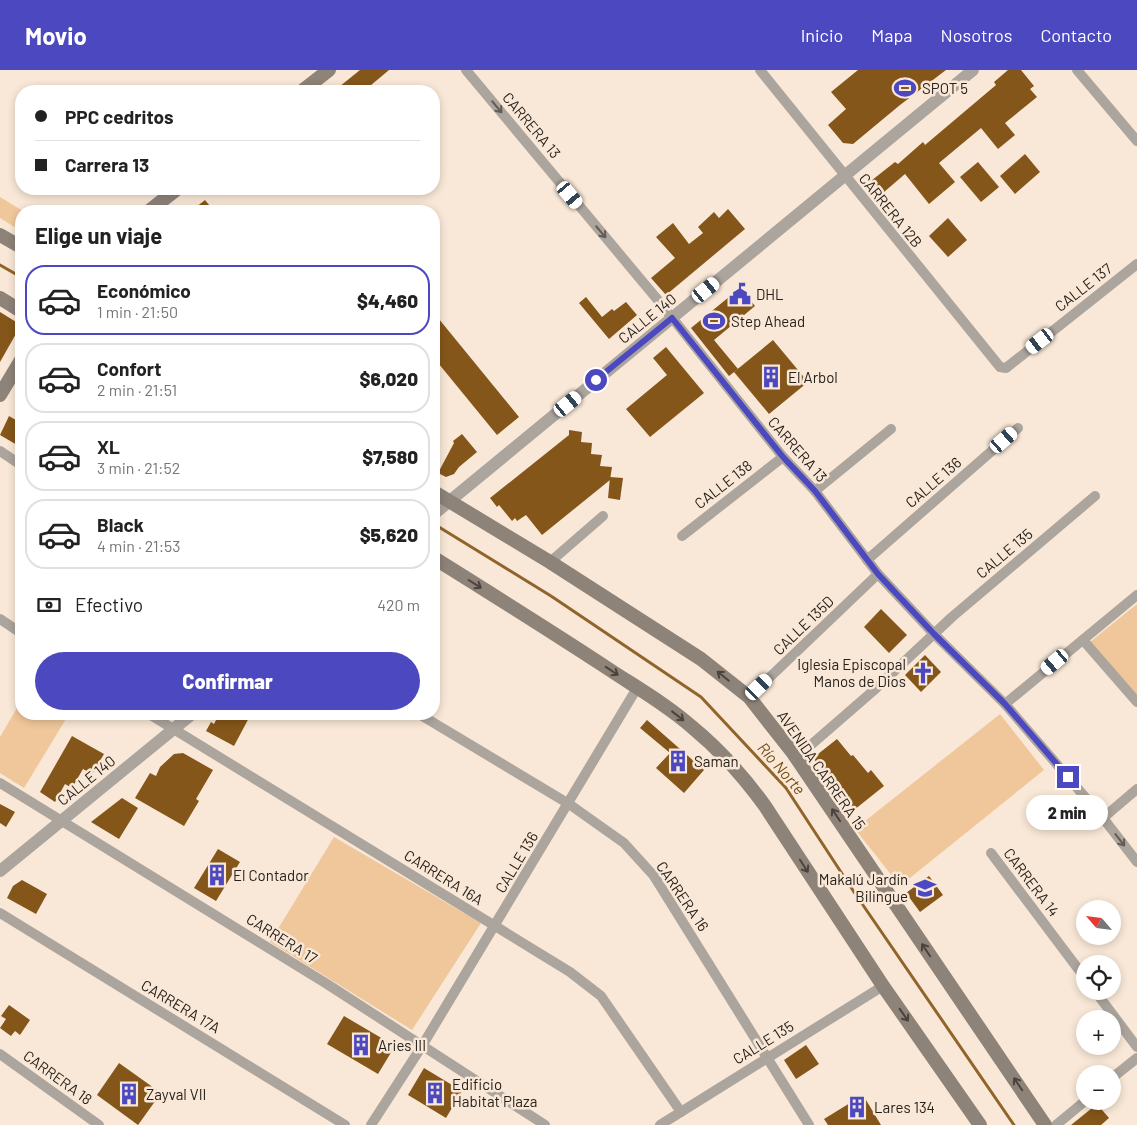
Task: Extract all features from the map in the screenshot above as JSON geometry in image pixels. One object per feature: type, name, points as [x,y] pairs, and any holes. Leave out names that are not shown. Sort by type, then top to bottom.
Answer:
[{"type":"main road","points":[[310,85],[329,70]]},
{"type":"main road","points":[[157,205],[169,195]]},
{"type":"main road","points":[[0,235],[15,244]]},
{"type":"main road","points":[[0,298],[15,307]]},
{"type":"main road","points":[[0,395],[15,370]]},
{"type":"main road","name":"AVENIDA CARRERA 15","points":[[442,507],[550,562],[701,658],[749,697],[796,757],[1045,1125]]},
{"type":"main road","points":[[440,562],[554,633],[667,708],[692,727],[724,757],[765,806],[883,986],[980,1125]]},
{"type":"street","name":"CARRERA 13","points":[[466,70],[672,318],[783,457],[815,491],[878,574],[934,634],[1005,704],[1103,818],[1137,862]]},
{"type":"street","name":"CARRERA 12B","points":[[760,70],[1000,368]]},
{"type":"street","name":"CALLE 140","points":[[442,507],[973,70]]},
{"type":"street","points":[[1077,70],[1137,142]]},
{"type":"street","name":"CALLE 137","points":[[1000,368],[1006,368],[1137,264]]},
{"type":"street","name":"CALLE 136","points":[[867,560],[1018,428]]},
{"type":"street","points":[[815,491],[892,429]]},
{"type":"street","points":[[0,451],[15,461]]},
{"type":"street","name":"CALLE 138","points":[[682,536],[783,457]]},
{"type":"street","name":"CALLE 135","points":[[796,757],[873,691],[952,616],[1095,496]]},
{"type":"street","points":[[550,562],[603,516]]},
{"type":"street","name":"CALLE 135D","points":[[749,697],[878,574]]},
{"type":"street","points":[[1005,704],[1137,595]]},
{"type":"street","points":[[0,619],[15,629]]},
{"type":"street","points":[[1082,640],[1137,702]]},
{"type":"street","name":"CALLE 136","points":[[371,1125],[422,1046],[637,688]]},
{"type":"street","name":"CARRERA 16A","points":[[159,720],[570,972],[601,996],[681,1112]]},
{"type":"street","name":"CALLE 140","points":[[0,871],[184,720]]},
{"type":"street","name":"CARRERA 16","points":[[429,720],[569,804],[624,843],[654,876],[810,1125]]},
{"type":"street","name":"CARRERA 17","points":[[0,783],[327,984],[545,1125]]},
{"type":"street","points":[[1103,818],[1137,789]]},
{"type":"street","name":"CARRERA 14","points":[[990,853],[1076,966]]},
{"type":"street","name":"CARRERA 17A","points":[[0,913],[345,1125]]},
{"type":"street","name":"CALLE 135","points":[[660,1125],[883,986]]},
{"type":"street","points":[[1102,1000],[1137,1047]]},
{"type":"street","name":"CARRERA 18","points":[[0,1054],[99,1125]]},
{"type":"street","points":[[1121,1071],[1137,1058]]},
{"type":"street","points":[[1056,1125],[1076,1108]]},
{"type":"shaded area","points":[[0,197],[15,206],[15,227],[0,218]]},
{"type":"shaded area","points":[[1137,604],[1137,697],[1090,642]]},
{"type":"shaded area","points":[[15,711],[15,720],[65,720],[24,788],[0,773],[0,737]]},
{"type":"shaded area","points":[[1000,714],[1044,770],[900,886],[855,829]]},
{"type":"shaded area","points":[[334,837],[481,923],[412,1030],[270,942]]},
{"type":"building","points":[[360,70],[389,70],[371,85],[341,85]]},
{"type":"building","points":[[858,70],[946,70],[853,144],[843,143],[828,125],[846,109],[831,92]]},
{"type":"building","points":[[1008,70],[1021,70],[1034,86],[1030,89],[1037,97],[1005,123],[1015,135],[998,149],[981,128],[939,163],[955,182],[929,204],[905,174],[877,198],[867,184],[895,162],[898,164],[923,142],[925,145],[996,85],[994,82]]},
{"type":"building","points":[[1025,154],[1040,172],[1015,194],[1000,176]]},
{"type":"building","points":[[978,162],[999,187],[981,202],[960,177]]},
{"type":"building","points":[[205,200],[209,205],[199,205]]},
{"type":"building","points":[[728,209],[745,229],[666,295],[651,278],[675,258],[656,237],[673,223],[689,244],[703,233],[698,227],[714,212],[719,218]]},
{"type":"building","points":[[948,218],[967,240],[948,257],[929,236]]},
{"type":"building","points":[[740,288],[755,306],[714,340],[738,369],[729,376],[691,328]]},
{"type":"building","points":[[586,297],[602,317],[626,302],[637,315],[609,339],[579,303]]},
{"type":"building","points":[[0,312],[15,321],[15,336],[0,362]]},
{"type":"building","points":[[440,320],[519,417],[497,435],[440,365]]},
{"type":"building","name":"El Arbol","points":[[773,340],[808,382],[769,414],[734,372]]},
{"type":"building","points":[[666,347],[704,393],[650,437],[626,409],[667,375],[653,358]]},
{"type":"building","points":[[9,416],[15,420],[15,444],[0,435]]},
{"type":"building","points":[[569,430],[582,432],[581,442],[592,443],[591,454],[602,455],[600,466],[612,467],[610,480],[542,535],[526,515],[517,521],[515,518],[512,521],[499,505],[497,507],[490,498],[569,435]]},
{"type":"building","points":[[462,434],[477,452],[459,467],[454,474],[446,477],[440,474],[440,469],[454,443],[453,441]]},
{"type":"building","points":[[610,477],[623,478],[620,500],[608,498]]},
{"type":"building","points":[[881,609],[907,635],[889,653],[864,627]]},
{"type":"building","name":"Iglesia Episcopal Manos de Dios","points":[[925,655],[941,672],[921,692],[905,675]]},
{"type":"building","points":[[216,720],[248,720],[234,746],[206,731],[211,722],[214,724]]},
{"type":"building","name":"Saman","points":[[647,720],[704,770],[684,793],[656,768],[670,753],[640,728]]},
{"type":"building","points":[[72,736],[104,754],[92,774],[83,769],[72,788],[65,784],[55,802],[40,792]]},
{"type":"building","points":[[837,739],[868,773],[871,770],[884,786],[854,810],[813,758]]},
{"type":"building","points":[[183,753],[213,770],[196,799],[199,801],[184,826],[135,798],[150,773],[156,776],[160,767],[174,754]]},
{"type":"building","points":[[122,798],[138,808],[119,839],[91,822]]},
{"type":"building","points":[[0,804],[15,812],[6,827],[0,823]]},
{"type":"building","name":"El Contador","points":[[218,849],[240,862],[216,901],[194,888]]},
{"type":"building","name":"Makalú Jardín Bilingue","points":[[929,876],[943,895],[920,912],[906,893]]},
{"type":"building","points":[[22,880],[47,894],[36,914],[7,898],[13,886]]},
{"type":"building","points":[[9,1005],[30,1020],[20,1035],[15,1031],[11,1036],[0,1028],[6,1019],[1,1016]]},
{"type":"building","name":"Aries III","points":[[344,1016],[395,1046],[378,1074],[327,1044]]},
{"type":"building","points":[[806,1045],[819,1064],[796,1079],[784,1060]]},
{"type":"building","name":"Zayval VII","points":[[119,1063],[161,1093],[138,1125],[97,1095]]},
{"type":"building","name":"Edificio Habitat Plaza","points":[[424,1068],[462,1091],[446,1118],[408,1095]]},
{"type":"building","name":"Lares 134","points":[[863,1095],[881,1125],[828,1125],[824,1119]]},
{"type":"building","points":[[1090,1110],[1102,1110],[1109,1118],[1101,1125],[1071,1125]]},
{"type":"waterway","name":"Río Norte","points":[[0,265],[15,274]]},
{"type":"waterway","name":"Río Norte","points":[[440,528],[551,596],[701,697],[786,788],[854,892],[1014,1125]]},
{"type":"place","name":"SPOT 5","points":[[905,88]]},
{"type":"place","name":"DHL","points":[[740,294]]},
{"type":"place","name":"Step Ahead","points":[[714,321]]},
{"type":"place","name":"El Arbol","points":[[771,377]]},
{"type":"place","name":"Iglesia Episcopal Manos de Dios","points":[[923,673]]},
{"type":"place","name":"Saman","points":[[678,761]]},
{"type":"place","name":"El Contador","points":[[217,875]]},
{"type":"place","name":"Makalú Jardín Bilingue","points":[[925,888]]},
{"type":"place","name":"Aries III","points":[[361,1045]]},
{"type":"place","name":"Edificio Habitat Plaza","points":[[435,1093]]},
{"type":"place","name":"Zayval VII","points":[[129,1094]]},
{"type":"place","name":"Lares 134","points":[[857,1107]]},
{"type":"route","points":[[596,380],[672,318],[783,457],[815,491],[878,574],[934,634],[1005,704],[1068,777]]}]
